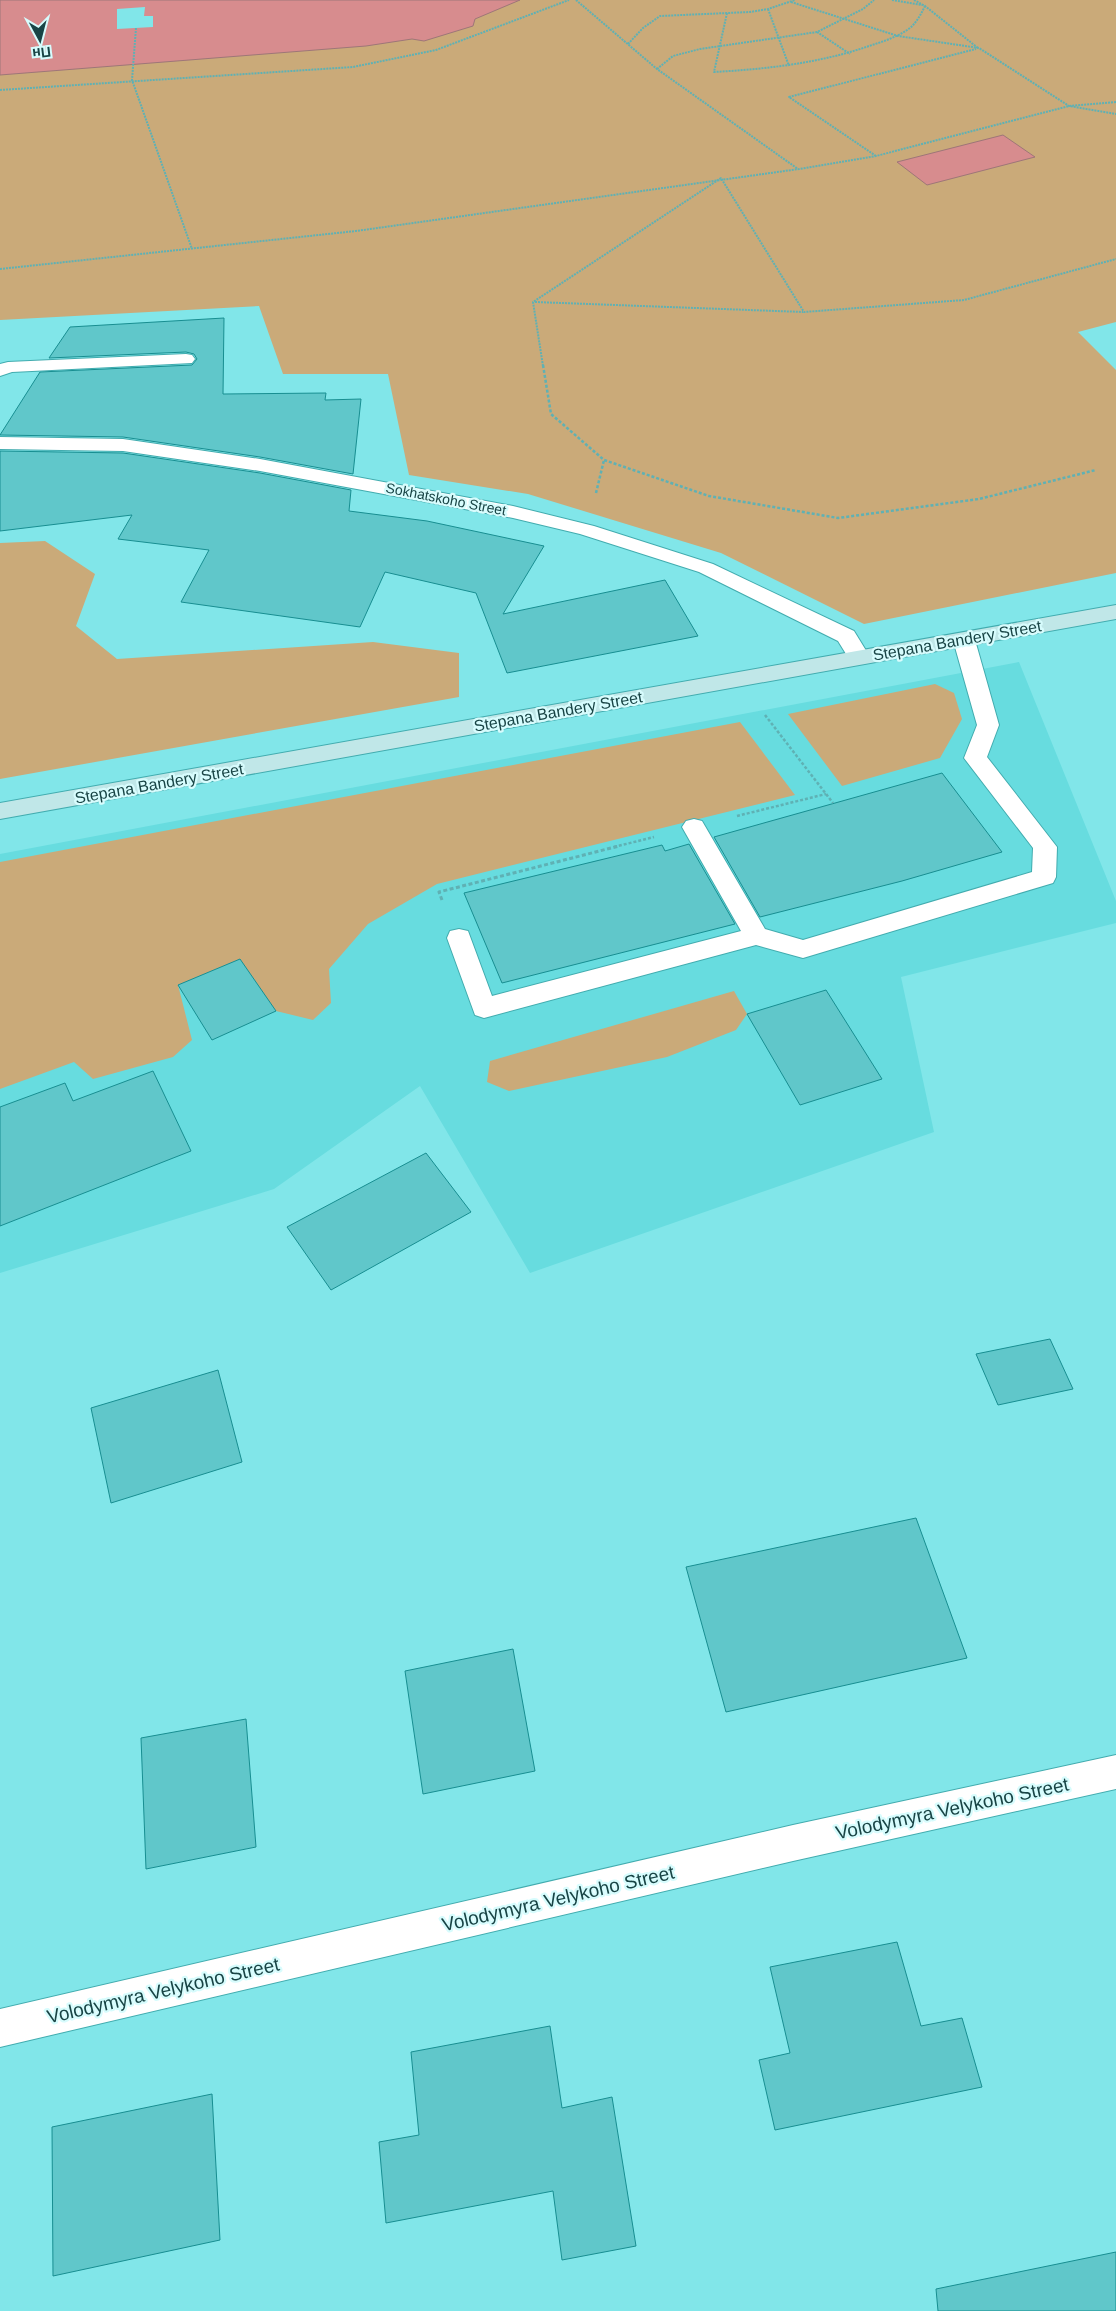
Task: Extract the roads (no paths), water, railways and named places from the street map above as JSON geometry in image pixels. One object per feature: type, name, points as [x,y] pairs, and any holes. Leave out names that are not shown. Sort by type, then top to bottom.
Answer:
[{"type":"main road","name":"Stepana Bandery Street","points":[[0,811],[859,656],[964,640],[1116,612]]},
{"type":"street","points":[[0,371],[8,367],[186,359]]},
{"type":"street","name":"Sokhatskoho Street","points":[[0,443],[123,445],[240,462],[513,512],[568,525],[706,568],[846,636],[859,656]]},
{"type":"street","points":[[459,938],[484,1008],[756,936],[803,949],[1044,878],[1045,847],[975,758],[988,725],[964,640]]},
{"type":"street","points":[[694,827],[756,936]]},
{"type":"street","name":"Volodymyra Velykoho Street","points":[[0,2028],[793,1843],[1116,1772]]}]
